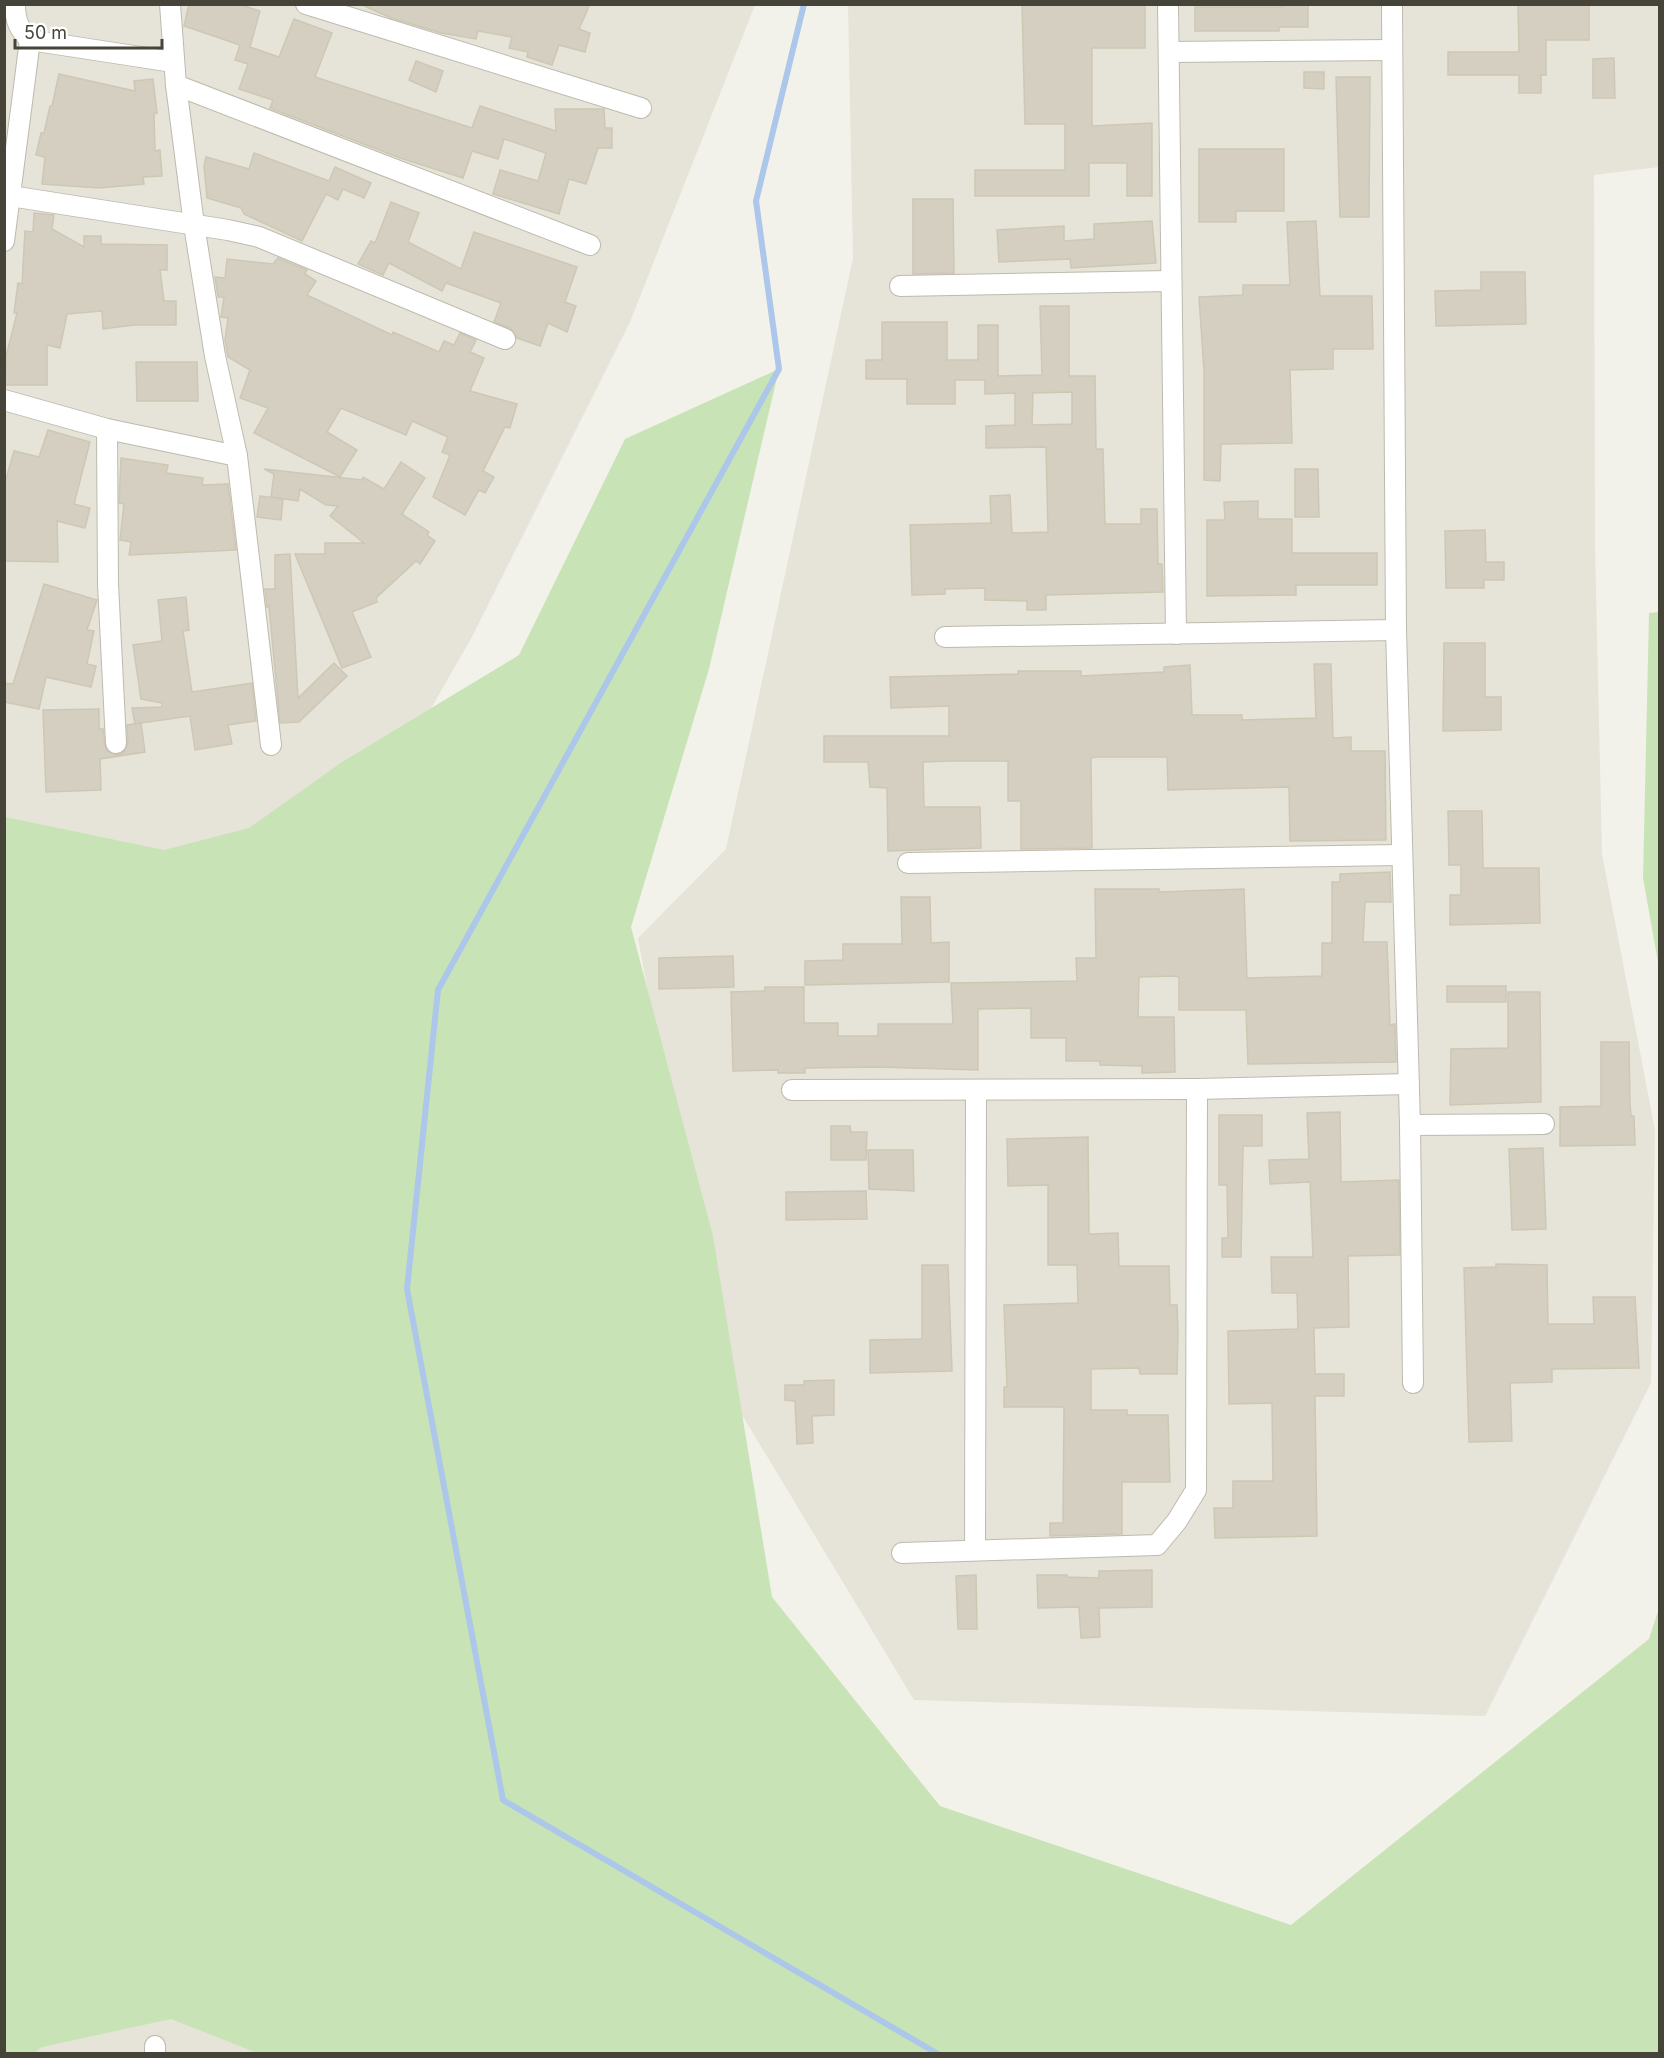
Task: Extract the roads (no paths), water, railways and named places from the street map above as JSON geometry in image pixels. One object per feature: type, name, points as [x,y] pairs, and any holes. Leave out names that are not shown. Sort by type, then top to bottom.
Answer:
[{"type":"street","points":[[15,4],[15,19],[20,30],[30,40],[173,63]]},
{"type":"street","points":[[170,4],[173,63],[194,225],[215,356],[237,456],[271,745]]},
{"type":"street","points":[[306,4],[641,108]]},
{"type":"street","points":[[1168,4],[1176,634]]},
{"type":"street","points":[[1392,4],[1396,630],[1400,855],[1410,1125],[1413,1383]]},
{"type":"street","points":[[4,241],[8,196],[30,40]]},
{"type":"street","points":[[1170,52],[1391,50]]},
{"type":"street","points":[[176,85],[590,245]]},
{"type":"street","points":[[8,196],[259,237],[505,339]]},
{"type":"street","points":[[900,286],[1170,281]]},
{"type":"street","points":[[4,400],[107,429],[237,456]]},
{"type":"street","points":[[107,429],[108,584],[116,743]]},
{"type":"street","points":[[945,637],[1396,630]]},
{"type":"street","points":[[908,863],[1400,855]]},
{"type":"street","points":[[792,1090],[1197,1089],[1409,1084]]},
{"type":"street","points":[[902,1553],[1157,1545],[1177,1521],[1196,1490],[1197,1089]]},
{"type":"street","points":[[975,1550],[976,1090]]},
{"type":"street","points":[[1410,1125],[1544,1124]]},
{"type":"waterway","points":[[804,4],[756,201],[779,369],[438,990],[407,1289],[503,1800],[938,2054]]}]
